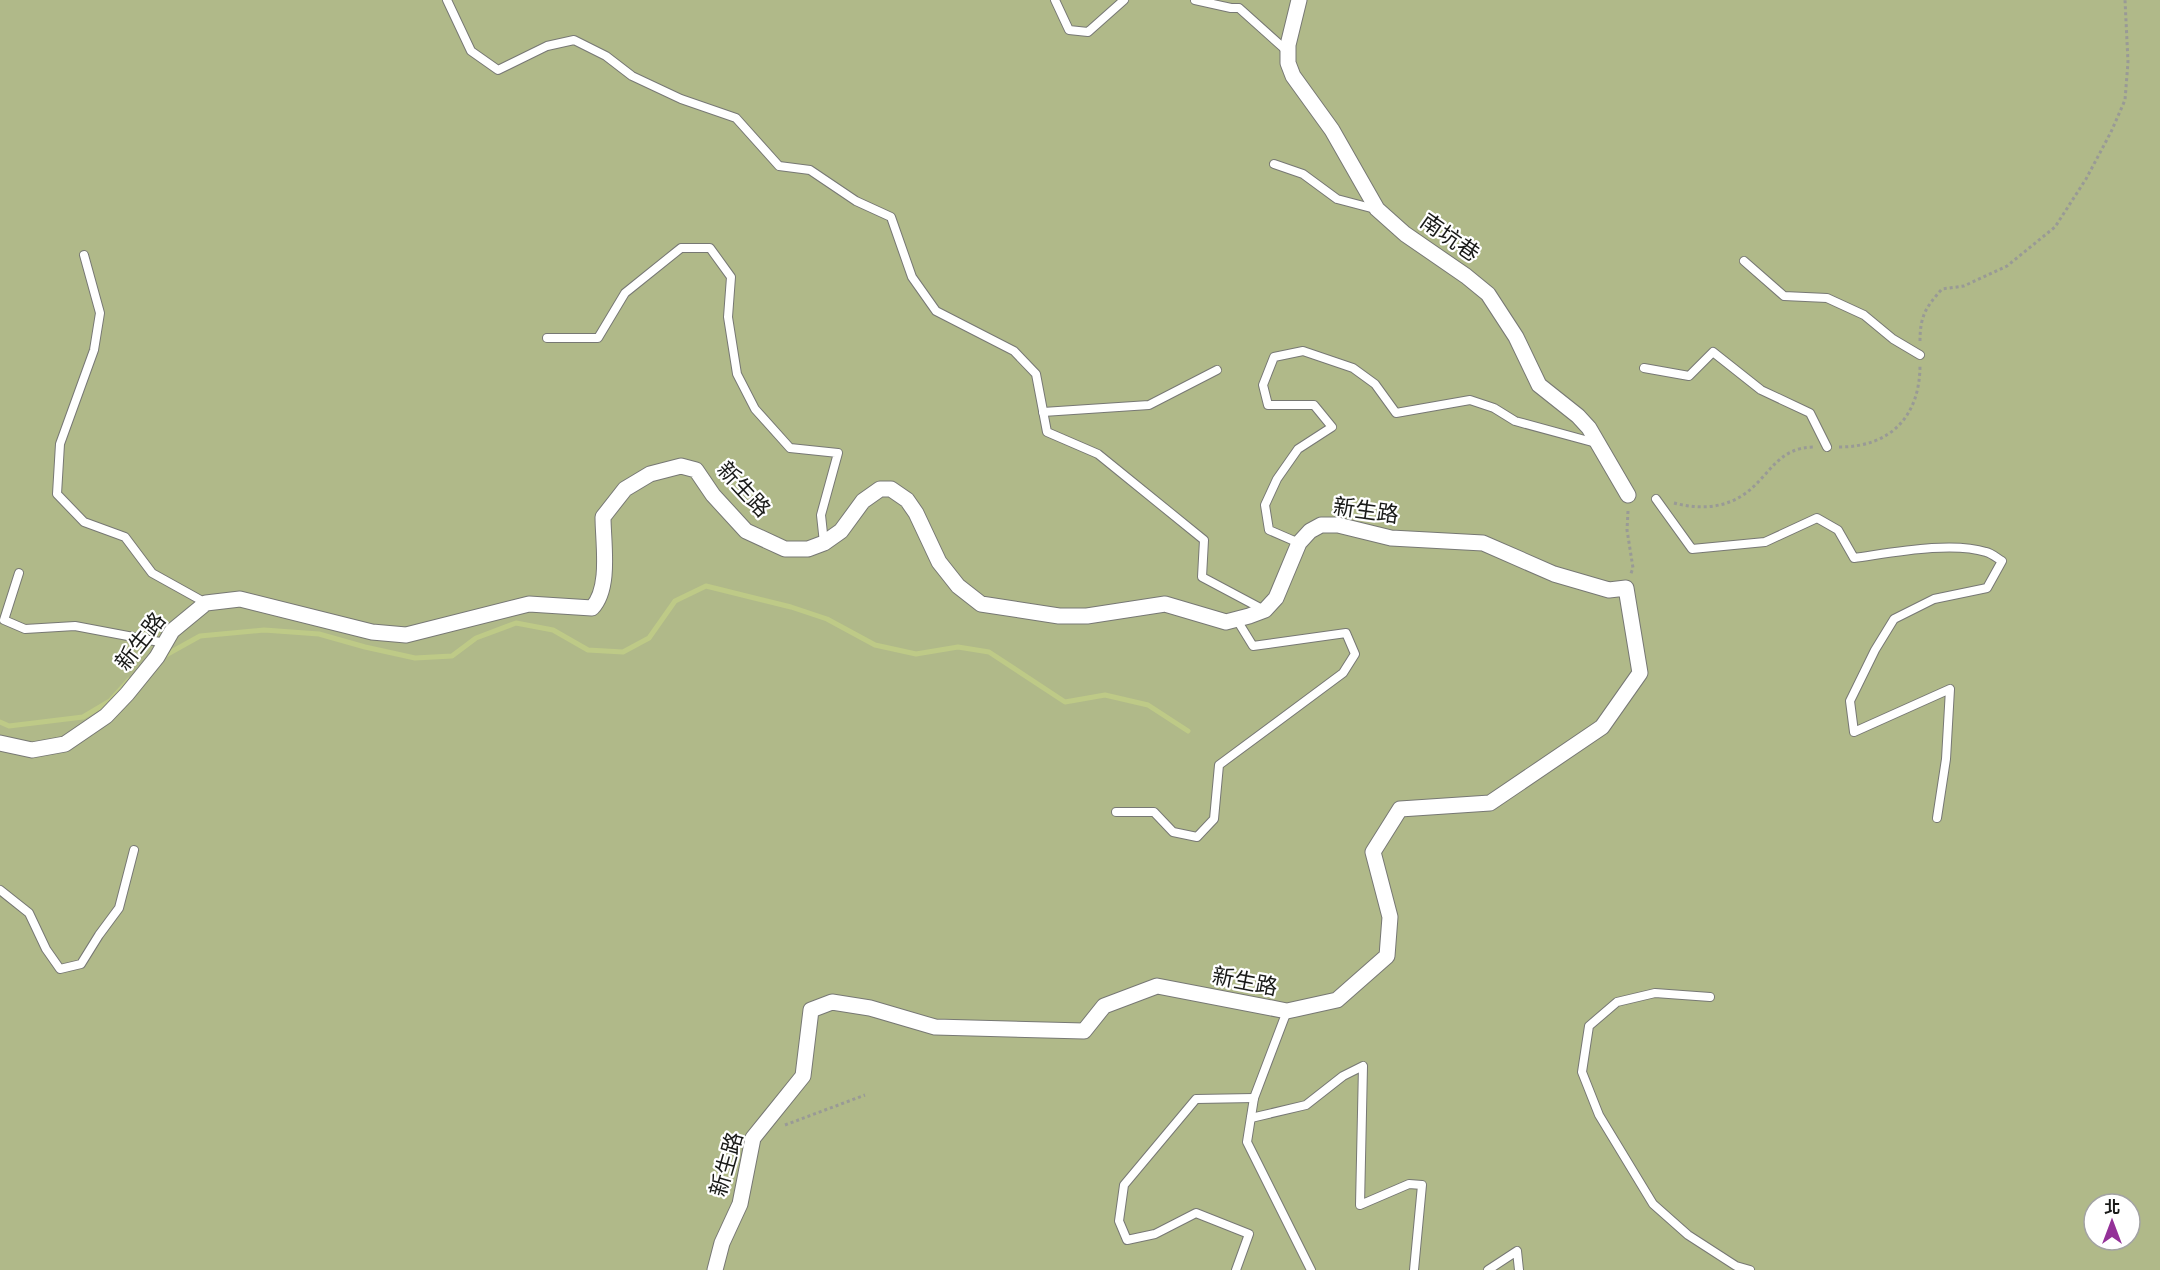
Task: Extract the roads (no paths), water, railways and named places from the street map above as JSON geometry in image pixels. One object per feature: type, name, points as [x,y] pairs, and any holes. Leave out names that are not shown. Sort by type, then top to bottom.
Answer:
[{"type":"street","name":"南坑巷","points":[[1299,0],[1288,51],[1288,63],[1293,76],[1332,130],[1377,209],[1405,234],[1488,294],[1516,337],[1539,385],[1578,416],[1589,428],[1628,495]]},
{"type":"street","name":"新生路","points":[[0,743],[32,750],[65,744],[106,716],[157,657],[172,631],[206,603],[240,599],[372,632],[406,635],[529,604],[592,608],[599,601],[604,583],[603,517],[625,489],[650,474],[681,466],[696,470],[713,495],[746,531],[785,549],[808,549],[824,543],[841,531],[863,501],[880,489],[891,489],[907,500],[916,513],[939,562],[958,586],[981,604],[1059,616],[1086,616],[1165,604],[1226,622],[1237,620],[1265,610],[1276,598],[1299,543],[1310,531],[1321,525],[1338,525],[1391,538],[1483,543],[1554,574],[1609,590],[1626,588],[1640,673],[1602,727],[1490,803],[1400,809],[1373,852],[1390,917],[1387,956],[1337,1000],[1287,1011],[1157,986],[1104,1006],[1084,1031],[935,1027],[870,1008],[832,1002],[811,1010],[803,1076],[753,1138],[740,1204],[722,1243],[715,1270]]},
{"type":"lane","points":[[447,0],[471,51],[498,70],[547,46],[574,40],[606,56],[632,76],[681,99],[736,118],[779,166],[810,170],[856,201],[891,217],[912,277],[936,311],[1014,351],[1036,374],[1047,432],[1098,454],[1204,540],[1202,577],[1265,610]]},
{"type":"lane","points":[[1055,0],[1069,30],[1088,32],[1124,0]]},
{"type":"lane","points":[[1195,0],[1239,8],[1288,51]]},
{"type":"lane","points":[[1274,164],[1303,174],[1337,199],[1377,209]]},
{"type":"lane","points":[[547,338],[598,338],[625,293],[681,248],[710,248],[731,277],[728,317],[737,374],[755,410],[790,448],[838,453],[821,514],[824,543]]},
{"type":"lane","points":[[84,255],[100,313],[94,350],[60,444],[57,494],[84,522],[125,537],[152,573],[206,603]]},
{"type":"lane","points":[[1744,261],[1784,296],[1827,298],[1864,315],[1893,339],[1920,355]]},
{"type":"lane","points":[[1299,543],[1269,530],[1265,505],[1277,479],[1298,449],[1332,427],[1314,405],[1268,405],[1263,385],[1274,357],[1303,351],[1353,368],[1375,384],[1396,413],[1470,400],[1494,408],[1515,420],[1598,444]]},
{"type":"lane","points":[[1644,368],[1689,376],[1713,352],[1761,390],[1809,413],[1827,447]]},
{"type":"lane","points":[[1043,412],[1149,405],[1216,370]]},
{"type":"lane","points":[[1656,499],[1692,549],[1765,542],[1817,518],[1838,530],[1854,558],[1923,549],[1968,549],[1987,552],[2002,561],[1987,588],[1934,600],[1894,619],[1875,650],[1850,701],[1854,732],[1950,689],[1946,759],[1938,818]]},
{"type":"lane","points":[[19,573],[4,620],[25,629],[75,626],[165,643]]},
{"type":"lane","points":[[1116,812],[1154,812],[1173,832],[1197,837],[1214,819],[1219,765],[1343,673],[1355,654],[1346,633],[1253,646],[1237,620]]},
{"type":"lane","points":[[0,890],[29,913],[46,949],[60,969],[81,964],[118,908],[134,850]]},
{"type":"lane","points":[[1710,997],[1654,993],[1617,1002],[1589,1026],[1582,1072],[1599,1115],[1653,1204],[1688,1235],[1736,1266],[1750,1270]]},
{"type":"lane","points":[[1287,1011],[1254,1098],[1247,1142],[1311,1270]]},
{"type":"lane","points":[[1251,1118],[1306,1105],[1343,1076],[1363,1066],[1360,1205],[1409,1184],[1422,1185],[1414,1270]]},
{"type":"lane","points":[[1236,1270],[1249,1234],[1196,1213],[1155,1234],[1127,1239],[1119,1221],[1125,1185],[1196,1099],[1254,1098]]},
{"type":"lane","points":[[1488,1270],[1517,1251],[1519,1270]]},
{"type":"waterway","points":[[164,656],[200,636],[264,630],[319,634],[415,658],[452,656],[476,638],[516,623],[553,630],[588,650],[623,652],[649,638],[675,601],[706,586],[791,607],[827,619],[875,645],[916,654],[958,647],[989,652],[1065,702],[1105,695],[1148,705],[1188,731]]},
{"type":"waterway","points":[[0,722],[9,726],[83,717],[110,701],[129,680]]}]
